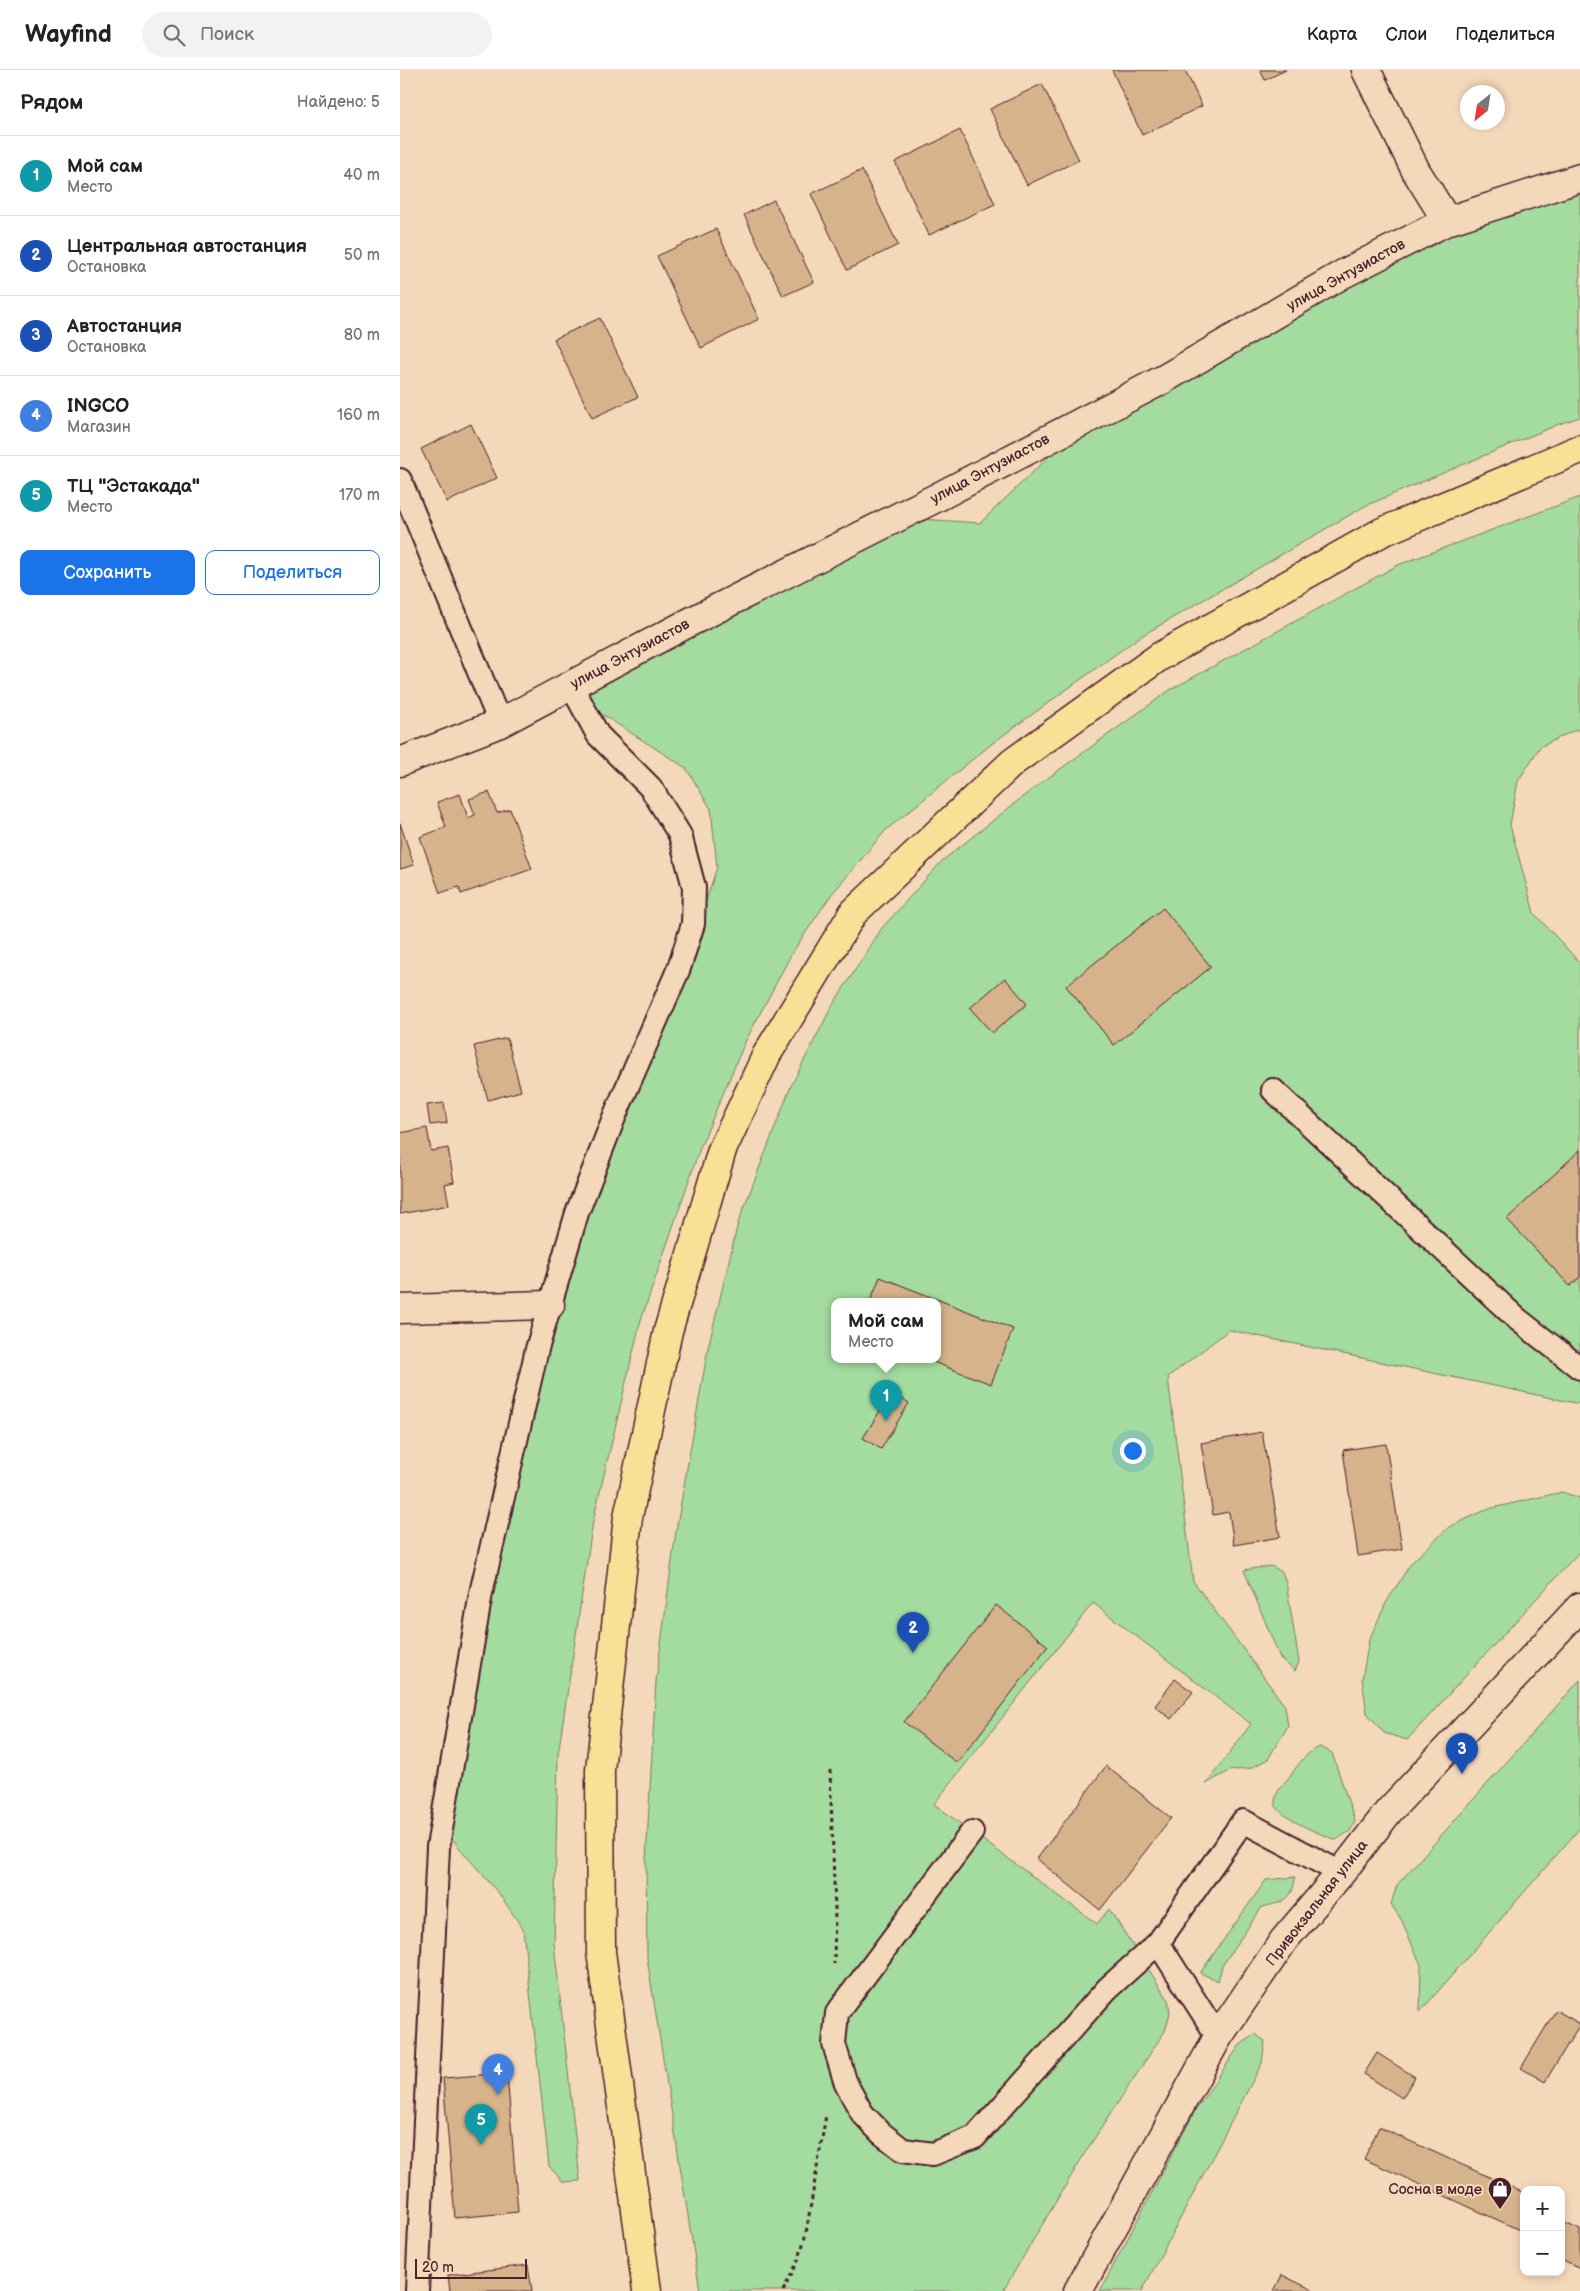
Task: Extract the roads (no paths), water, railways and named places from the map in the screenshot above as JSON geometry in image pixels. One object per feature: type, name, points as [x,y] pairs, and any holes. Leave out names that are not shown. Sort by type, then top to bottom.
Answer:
[{"type":"main road","points":[[648,2291],[601,1952],[600,1770],[628,1518],[668,1331],[722,1150],[767,1054],[853,913],[1013,762],[1159,657],[1382,532],[1580,449]]},
{"type":"street","points":[[1366,70],[1416,171],[1447,221]]},
{"type":"street","name":"улица Энтузиастов","points":[[400,762],[500,723],[1164,379],[1343,274],[1447,221],[1580,178]]},
{"type":"street","points":[[400,1309],[550,1305]]},
{"type":"street","name":"Привокзальная улица","points":[[1078,2291],[1218,2037],[1284,1940],[1341,1873],[1389,1811],[1580,1607]]},
{"type":"lane","points":[[400,480],[500,723]]},
{"type":"lane","points":[[417,2291],[438,1848],[480,1593],[537,1349],[577,1213],[615,1115],[679,968],[692,924],[694,887],[680,834],[651,788],[598,735],[571,685]]},
{"type":"lane","points":[[1273,1090],[1516,1318],[1580,1368]]},
{"type":"lane","points":[[972,1832],[837,2013],[834,2044],[846,2084],[862,2113],[881,2133],[903,2150],[932,2154],[975,2137],[1107,1989],[1158,1943],[1243,1821],[1341,1873]]},
{"type":"lane","points":[[1158,1943],[1218,2037]]},
{"type":"place","name":"Мой сам","points":[[886,1421]]},
{"type":"place","name":"Центральная автостанция","points":[[913,1653]]},
{"type":"place","name":"Автостанция","points":[[1462,1774]]},
{"type":"place","name":"INGCO","points":[[498,2095]]},
{"type":"place","name":"ТЦ \"Эстакада\"","points":[[481,2145]]},
{"type":"place","name":"Сосна в моде","points":[[1500,2210]]}]
